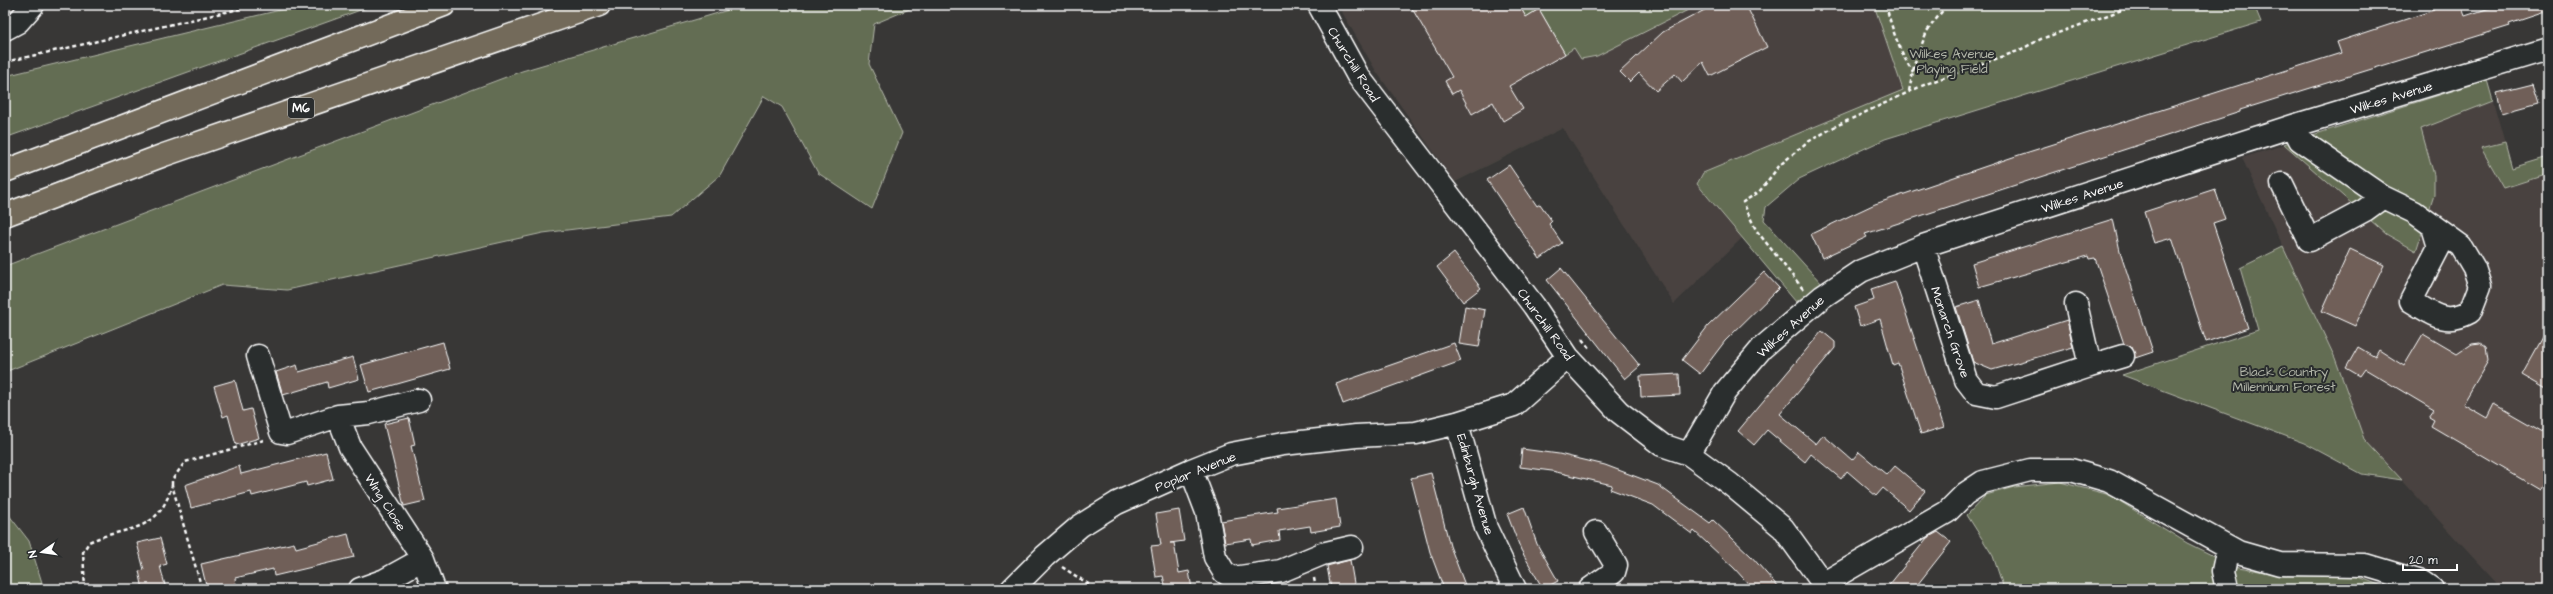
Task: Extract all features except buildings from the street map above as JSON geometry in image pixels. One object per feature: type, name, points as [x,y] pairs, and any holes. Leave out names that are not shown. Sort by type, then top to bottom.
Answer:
[{"type":"highway","points":[[5,171],[444,5]]},
{"type":"highway","name":"M6","points":[[5,215],[164,155],[599,5]]},
{"type":"street","name":"Churchill Road","points":[[1319,5],[1358,76],[1534,306],[1568,357],[1625,417],[1662,445],[1689,454],[1730,484],[1783,528],[1826,586]]},
{"type":"street","points":[[5,29],[18,22],[33,6]]},
{"type":"street","name":"Wilkes Avenue","points":[[1689,454],[1725,392],[1762,348],[1814,303],[1861,271],[1923,246],[2294,126],[2548,49]]},
{"type":"street","points":[[2294,126],[2300,140],[2383,197],[2414,212],[2433,227]]},
{"type":"street","points":[[2282,184],[2309,240],[2365,210],[2383,197]]},
{"type":"street","name":"Monarch Grove","points":[[1923,246],[1966,380],[1976,393],[1996,397],[2123,356]]},
{"type":"street","points":[[2076,304],[2090,366]]},
{"type":"street","points":[[258,356],[282,432],[287,433],[338,416],[369,413],[419,400]]},
{"type":"street","name":"Poplar Avenue","points":[[1012,589],[1045,556],[1080,526],[1117,503],[1191,470],[1231,454],[1283,444],[1356,436],[1416,433],[1457,423],[1514,405],[1568,357]]},
{"type":"street","name":"Wing Close","points":[[338,416],[350,447],[423,559],[434,589]]},
{"type":"street","name":"Edinburgh Avenue","points":[[1457,423],[1486,528],[1514,589]]},
{"type":"street","points":[[1191,470],[1207,512],[1214,557],[1224,572],[1233,578],[1281,571],[1322,554],[1352,548]]},
{"type":"street","points":[[1826,586],[1947,512],[1965,494],[1984,482],[2030,470],[2071,470],[2109,481],[2228,547],[2280,564],[2365,565],[2422,582],[2432,589]]},
{"type":"street","points":[[1590,589],[1614,572],[1616,565],[1596,532]]},
{"type":"street","points":[[2227,589],[2223,571],[2228,547]]},
{"type":"street","points":[[360,589],[385,580],[423,559]]},
{"type":"path","points":[[5,62],[257,5]]},
{"type":"path","points":[[1886,5],[1892,30],[1902,57],[1913,73]]},
{"type":"path","points":[[1909,92],[1913,73],[1927,31],[1947,5]]},
{"type":"path","points":[[1814,303],[1756,230],[1743,202],[1759,192],[1780,165],[1806,143],[1836,126],[1909,92],[2018,51],[2041,39],[2080,24],[2136,5]]},
{"type":"path","points":[[85,589],[83,552],[89,542],[143,526],[169,497],[172,480],[185,462],[287,433]]},
{"type":"path","points":[[172,485],[202,589]]},
{"type":"path","points":[[1045,556],[1096,589]]},
{"type":"shaded area","points":[[1338,5],[1874,5],[1903,90],[1703,173],[1697,184],[1742,238],[1674,304],[1563,128],[1455,182],[1376,71]]},
{"type":"shaded area","points":[[2487,80],[2512,168],[2548,157],[2548,589],[2502,589],[2364,439],[2335,358],[2242,158]]},
{"type":"green space","points":[[301,5],[367,5],[366,8],[5,138],[5,76]]},
{"type":"green space","points":[[745,5],[919,5],[874,24],[869,64],[902,133],[872,209],[818,173],[782,107],[764,96],[720,175],[671,217],[543,233],[287,290],[222,285],[5,372],[5,266],[522,71]]},
{"type":"green space","points":[[1519,5],[1688,5],[1690,9],[1597,56],[1581,59],[1574,48],[1565,54],[1539,9],[1526,17]]},
{"type":"green space","name":"Wilkes Avenue Playing Field","points":[[1874,5],[2254,5],[2261,22],[1885,139],[1799,179],[1766,207],[1764,220],[1822,284],[1796,302],[1697,184],[1703,173],[1903,90]]},
{"type":"green space","points":[[2487,80],[2493,101],[2421,129],[2434,175],[2434,195],[2416,251],[2386,234],[2284,144]]},
{"type":"green space","points":[[2505,142],[2512,168],[2548,157],[2548,174],[2504,188],[2481,148]]},
{"type":"green space","name":"Black Country Millennium Forest","points":[[2283,247],[2335,358],[2364,439],[2402,480],[2362,474],[2304,443],[2122,375],[2258,330],[2240,268]]},
{"type":"green space","points":[[2060,482],[2110,495],[2187,543],[2234,566],[2284,576],[2354,575],[2389,589],[2004,589],[1993,556],[1967,515],[1986,495],[2014,487]]},
{"type":"green space","points":[[5,510],[29,541],[44,589],[5,589]]}]
